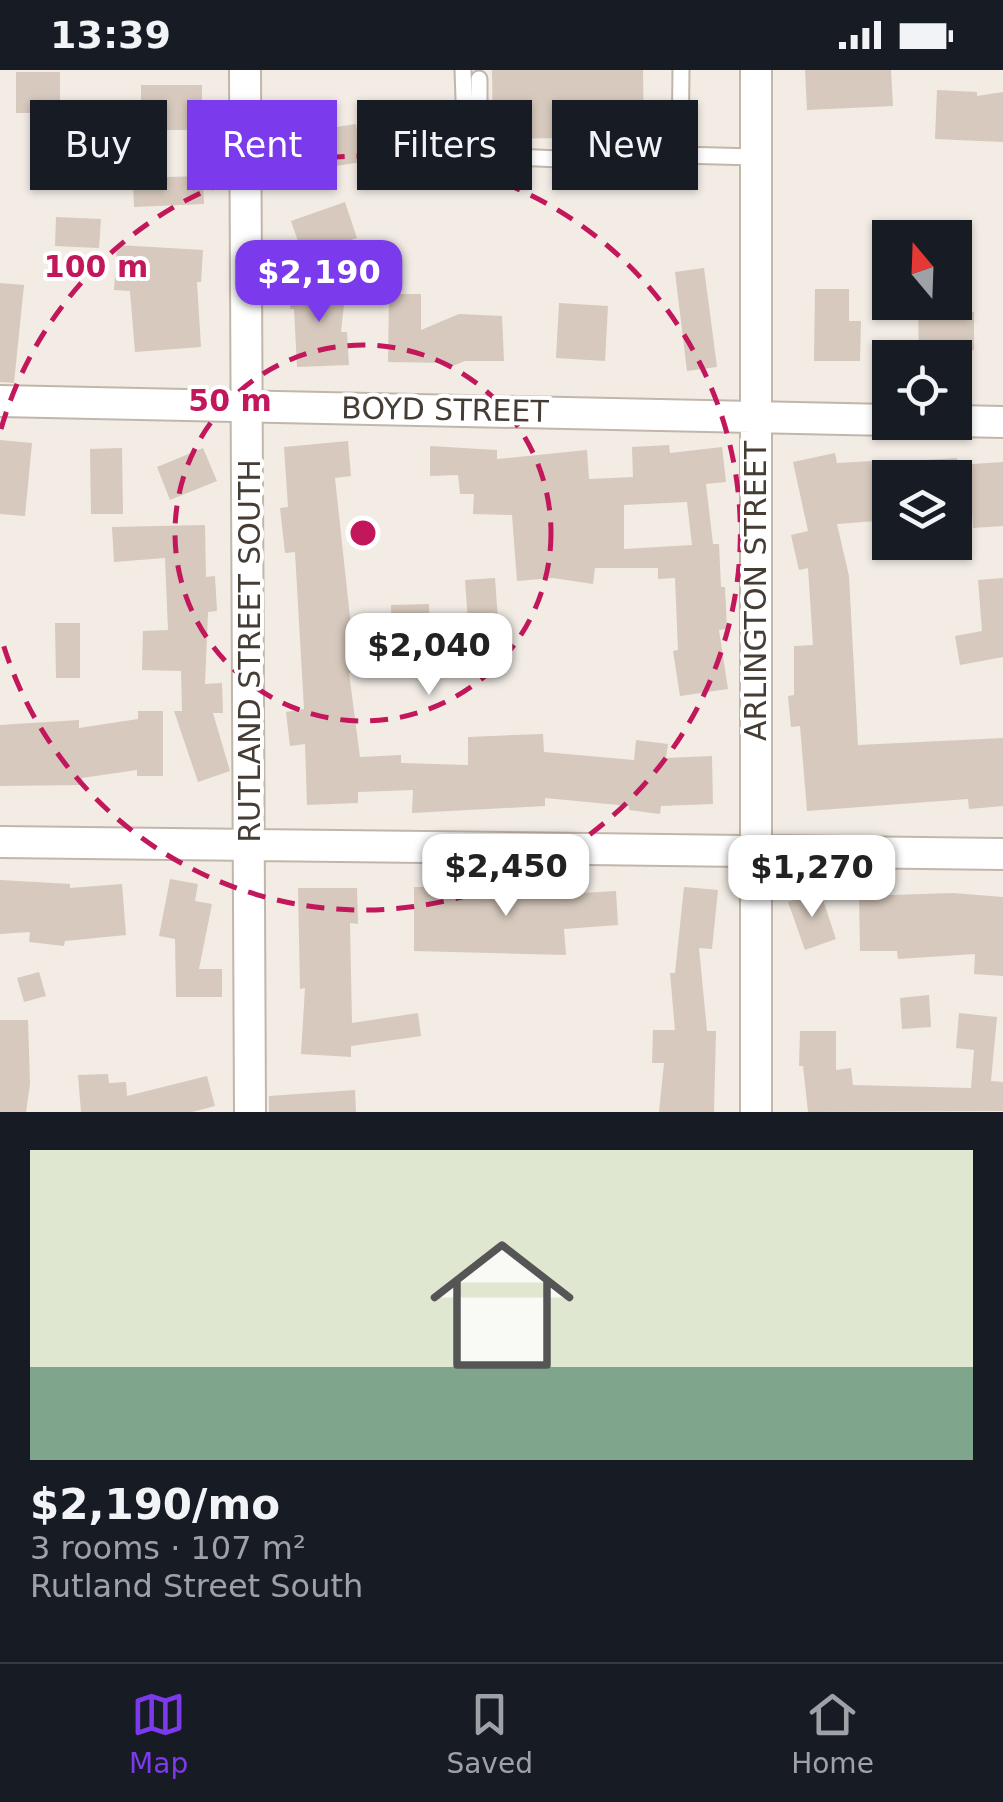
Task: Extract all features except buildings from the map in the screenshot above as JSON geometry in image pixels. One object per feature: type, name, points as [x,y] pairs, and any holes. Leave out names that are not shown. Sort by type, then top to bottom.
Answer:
[{"type":"street","name":"RUTLAND STREET SOUTH","points":[[245,70],[252,847],[250,1112]]},
{"type":"street","name":"ARLINGTON STREET","points":[[756,70],[756,1112]]},
{"type":"street","name":"BOYD STREET","points":[[0,402],[872,420]]},
{"type":"street","points":[[972,421],[1003,422]]},
{"type":"street","points":[[0,842],[1003,854]]},
{"type":"lane","points":[[463,100],[464,70]]},
{"type":"lane","points":[[681,70],[681,100]]},
{"type":"lane","points":[[478,79],[479,100]]},
{"type":"lane","points":[[698,155],[755,157]]}]
